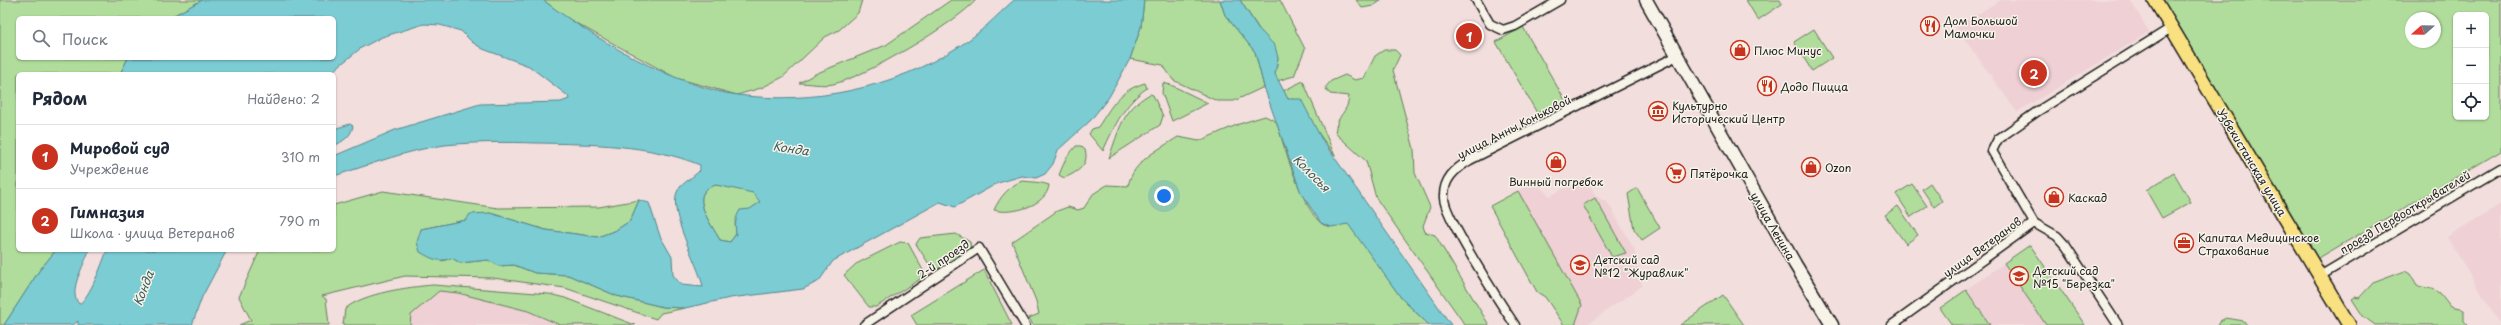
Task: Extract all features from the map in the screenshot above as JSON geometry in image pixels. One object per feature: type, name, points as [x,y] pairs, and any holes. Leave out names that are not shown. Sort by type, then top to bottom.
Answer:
[{"type":"main road","name":"улица Ленина","points":[[1646,0],[1791,257],[1832,325]]},
{"type":"main road","name":"Узбекистанская улица","points":[[2155,0],[2349,325]]},
{"type":"street","points":[[1476,0],[1490,24],[1503,30],[1515,26],[1560,0]]},
{"type":"street","name":"улица Ветеранов","points":[[1892,325],[2034,223],[1994,157],[1992,151],[1995,142],[2056,99],[2171,28]]},
{"type":"street","name":"улица Анны Коньковой","points":[[1515,325],[1446,207],[1444,190],[1449,177],[1470,160],[1677,56]]},
{"type":"street","name":"проезд Первооткрывателей","points":[[2320,276],[2501,168]]},
{"type":"street","points":[[2034,223],[2057,236],[2066,246],[2118,325]]},
{"type":"street","name":"2-й проезд","points":[[864,325],[979,248],[1025,325]]},
{"type":"shaded area","points":[[2001,0],[2130,0],[2149,32],[2017,112],[1956,27]]},
{"type":"shaded area","name":"Детский сад №12 \"Журавлик\"","points":[[1585,177],[1596,196],[1608,203],[1634,249],[1642,286],[1586,325],[1564,325],[1545,297],[1537,292],[1490,206],[1534,182],[1550,196]]},
{"type":"shaded area","points":[[2501,204],[2501,325],[2447,237]]},
{"type":"shaded area","name":"Детский сад №15 \"Березка\"","points":[[2030,245],[2085,325],[1952,325],[1940,308]]},
{"type":"shaded area","points":[[439,291],[458,293],[528,311],[560,325],[390,325]]},
{"type":"green space","points":[[0,0],[202,0],[173,16],[16,16],[16,60],[127,60],[121,72],[16,72],[16,252],[54,252],[39,271],[4,325],[0,325]]},
{"type":"green space","points":[[543,0],[862,0],[858,13],[839,30],[825,37],[783,77],[761,88],[737,95],[676,78],[565,17]]},
{"type":"green space","points":[[951,0],[976,0],[965,10],[930,35],[865,72],[847,80],[829,85],[799,83],[815,74],[886,45]]},
{"type":"green space","points":[[1144,0],[1220,0],[1225,15],[1255,52],[1264,87],[1234,101],[1217,101],[1173,80],[1163,65],[1130,59],[1141,27]]},
{"type":"green space","points":[[1240,0],[1280,0],[1305,49],[1294,76],[1277,81],[1275,74],[1278,58]]},
{"type":"green space","points":[[1356,0],[1382,0],[1373,6],[1362,8]]},
{"type":"green space","points":[[1746,0],[1780,0],[1782,4],[1758,20]]},
{"type":"green space","points":[[2163,0],[2501,0],[2501,151],[2317,259]]},
{"type":"green space","points":[[1523,27],[1566,102],[1537,113],[1496,42]]},
{"type":"green space","points":[[1814,29],[1832,58],[1812,71],[1794,42]]},
{"type":"green space","points":[[1384,50],[1395,50],[1400,55],[1393,70],[1414,149],[1415,173],[1430,207],[1423,226],[1425,232],[1435,235],[1489,325],[1465,325],[1376,198],[1366,161],[1335,133],[1338,121],[1347,107],[1349,96],[1330,94],[1325,88],[1331,81],[1345,75],[1355,80],[1364,78],[1375,56]]},
{"type":"green space","points":[[1303,81],[1335,156],[1294,99],[1288,99],[1283,91]]},
{"type":"green space","points":[[1145,83],[1147,88],[1126,108],[1116,124],[1103,151],[1089,134],[1092,129],[1098,127],[1117,99],[1136,86]]},
{"type":"green space","points":[[1163,83],[1171,85],[1208,103],[1172,121],[1162,93]]},
{"type":"green space","points":[[1150,94],[1153,95],[1163,116],[1160,125],[1109,158],[1119,130],[1127,114],[1141,100]]},
{"type":"green space","points":[[1265,116],[1277,122],[1301,192],[1315,217],[1322,224],[1328,226],[1348,223],[1402,299],[1429,325],[1033,325],[1029,318],[1039,314],[1036,301],[1012,242],[1057,211],[1068,207],[1078,210],[1084,208],[1093,194],[1107,185],[1128,186],[1135,170],[1147,157],[1178,137],[1199,141],[1239,124]]},
{"type":"green space","points":[[1076,146],[1081,146],[1085,150],[1086,160],[1081,168],[1064,178],[1059,175],[1066,158]]},
{"type":"green space","points":[[2174,173],[2191,202],[2162,218],[2146,190]]},
{"type":"green space","points":[[1022,181],[1049,185],[1047,192],[1042,198],[1027,207],[1009,211],[994,210],[1005,192]]},
{"type":"green space","points":[[1930,183],[1942,201],[1934,207],[1922,189]]},
{"type":"green space","points":[[1912,184],[1927,206],[1911,217],[1896,194]]},
{"type":"green space","points":[[716,185],[735,187],[748,191],[753,193],[760,202],[735,222],[736,234],[730,242],[720,240],[703,209],[703,194],[707,189]]},
{"type":"green space","points":[[1637,188],[1660,228],[1642,240],[1634,229],[1628,194]]},
{"type":"green space","points":[[383,191],[498,208],[599,207],[639,200],[630,221],[616,230],[598,237],[546,230],[490,213],[466,220],[421,229],[442,261],[452,258],[460,263],[488,260],[499,266],[514,265],[535,273],[568,275],[617,296],[663,307],[685,308],[661,313],[656,319],[565,288],[493,278],[405,276],[322,296],[326,299],[329,325],[239,325],[251,320],[239,297],[259,252],[336,252],[336,204]]},
{"type":"green space","points":[[1518,191],[1582,305],[1575,325],[1564,325],[1545,297],[1537,292],[1490,206]]},
{"type":"green space","points":[[1595,198],[1626,253],[1612,257],[1583,205]]},
{"type":"green space","points":[[1898,206],[1918,235],[1906,244],[1885,215]]},
{"type":"green space","points":[[956,234],[970,242],[971,248],[939,270],[929,264],[916,244],[920,238]]},
{"type":"green space","points":[[900,242],[908,243],[924,272],[920,279],[876,307],[869,307],[844,275],[856,264]]},
{"type":"green space","points":[[2030,245],[2085,325],[2046,325],[2004,263]]},
{"type":"green space","points":[[984,270],[1012,325],[917,325],[911,315]]},
{"type":"green space","points":[[2405,271],[2410,274],[2417,286],[2433,289],[2440,293],[2451,307],[2464,310],[2464,321],[2468,325],[2375,325],[2363,316],[2352,299],[2355,297],[2359,298],[2373,283]]},
{"type":"green space","points":[[433,285],[549,294],[565,298],[635,325],[560,325],[528,311],[458,293],[439,291],[411,315],[410,325],[343,325],[345,309],[353,303],[374,295],[399,289]]},
{"type":"green space","points":[[1966,290],[1990,325],[1952,325],[1940,308]]},
{"type":"green space","points":[[1723,295],[1744,325],[1680,325]]},
{"type":"green space","points":[[2226,318],[2244,321],[2247,325],[2218,325],[2220,321]]},
{"type":"water","name":"Конда","points":[[202,0],[543,0],[563,15],[610,45],[636,59],[688,82],[714,90],[738,95],[795,97],[824,95],[880,83],[933,61],[966,42],[1014,0],[1144,0],[1141,27],[1130,59],[1109,97],[1090,121],[1058,150],[1053,164],[1045,174],[1036,178],[1022,176],[998,183],[955,207],[940,202],[833,261],[819,281],[803,289],[730,298],[685,308],[663,307],[617,296],[568,275],[535,273],[514,265],[499,266],[488,260],[460,263],[452,258],[436,260],[420,252],[417,242],[421,229],[466,220],[470,214],[490,213],[546,230],[598,237],[616,230],[630,221],[639,200],[649,203],[660,236],[672,257],[673,275],[681,285],[703,287],[684,238],[676,211],[675,199],[680,187],[700,170],[700,165],[681,158],[660,153],[619,146],[513,142],[431,147],[389,158],[336,175],[336,155],[395,130],[480,104],[561,102],[569,99],[568,96],[529,66],[483,49],[472,42],[461,31],[440,25],[424,24],[382,37],[361,48],[331,72],[121,72],[127,60],[336,60],[336,16],[173,16]],"holes":[[[716,185],[753,193],[760,202],[750,209],[740,210],[736,221],[736,234],[730,242],[720,240],[703,209],[702,201],[703,194],[707,189]]]},
{"type":"water","name":"Колосья","points":[[1220,0],[1240,0],[1258,28],[1275,46],[1278,58],[1275,74],[1288,99],[1301,99],[1321,138],[1451,325],[1429,325],[1402,299],[1348,224],[1331,227],[1321,223],[1301,193],[1264,87],[1255,52],[1225,15]]},
{"type":"water","points":[[350,124],[353,126],[348,136],[336,145],[336,128]]},
{"type":"water","name":"Конда","points":[[54,252],[88,252],[76,285],[75,292],[79,304],[83,301],[91,288],[106,252],[226,252],[202,297],[192,325],[78,325],[78,321],[73,325],[4,325],[39,271]]},
{"type":"place","name":"Дом Большой Мамочки","points":[[1930,26]]},
{"type":"place","name":"Мировой суд","points":[[1469,36]]},
{"type":"place","name":"Плюс Минус","points":[[1740,50]]},
{"type":"place","name":"Гимназия","points":[[2034,73]]},
{"type":"place","name":"Додо Пицца","points":[[1767,86]]},
{"type":"place","name":"Культурно Исторический Центр","points":[[1658,111]]},
{"type":"place","name":"Винный погребок","points":[[1556,162]]},
{"type":"place","name":"Ozon","points":[[1811,167]]},
{"type":"place","name":"Пятёрочка","points":[[1676,173]]},
{"type":"place","name":"Каскад","points":[[2054,197]]},
{"type":"place","name":"Капитал Медицинское Страхование","points":[[2184,243]]},
{"type":"place","name":"Детский сад №12 \"Журавлик\"","points":[[1580,265]]},
{"type":"place","name":"Детский сад №15 \"Березка\"","points":[[2019,276]]}]
